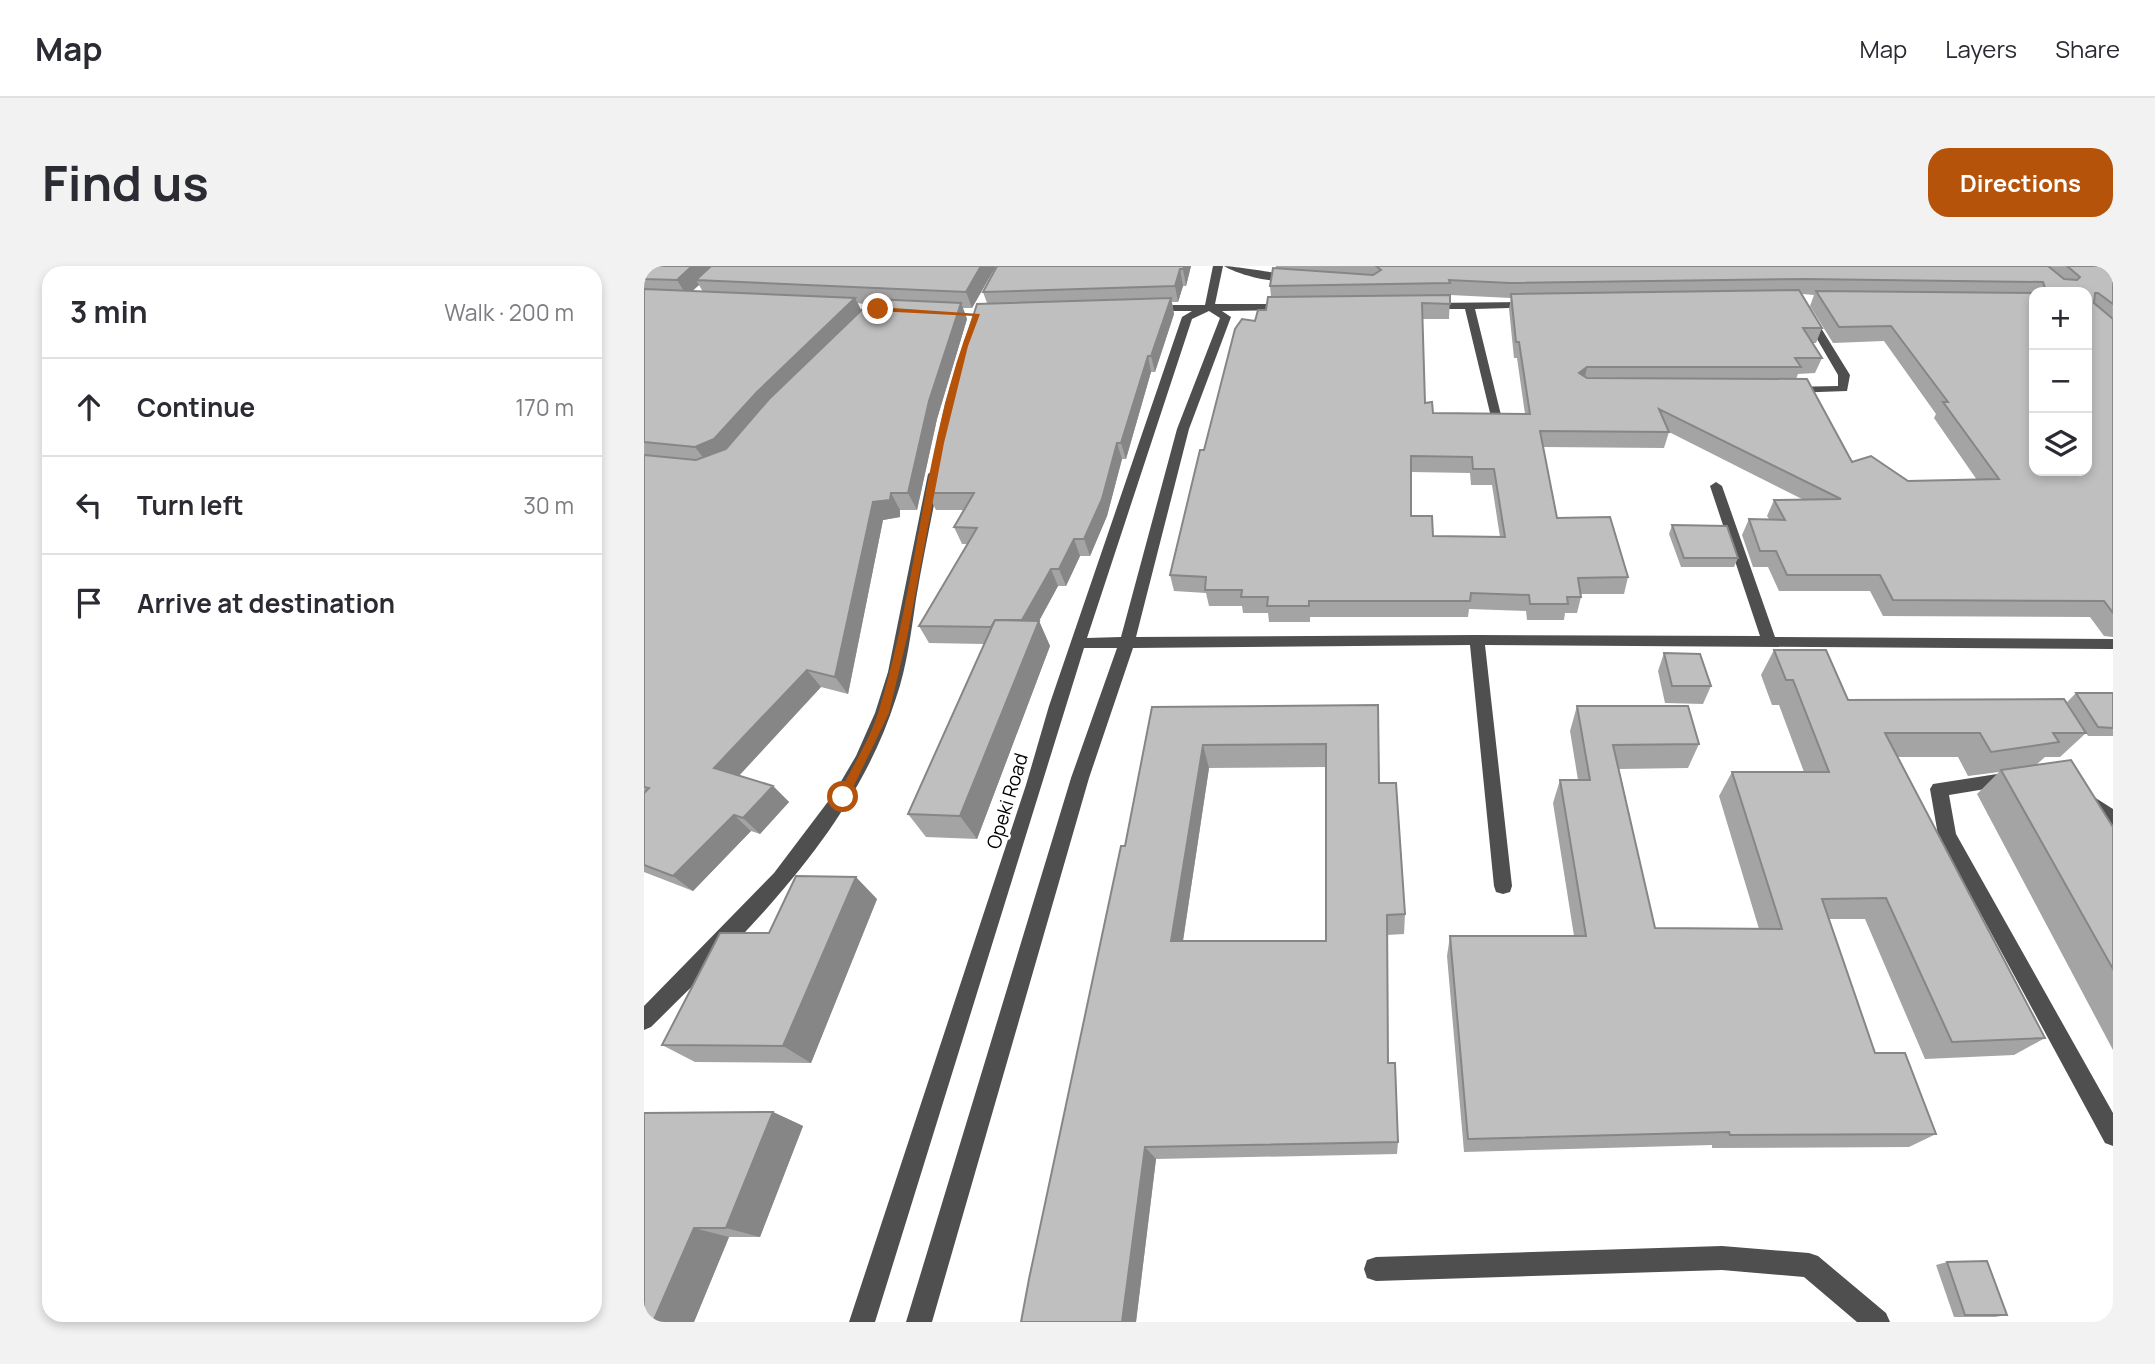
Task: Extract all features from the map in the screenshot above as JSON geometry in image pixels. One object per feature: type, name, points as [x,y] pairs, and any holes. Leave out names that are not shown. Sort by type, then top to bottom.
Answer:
[{"type":"street","points":[[1209,307],[1218,266]]},
{"type":"street","points":[[1228,266],[1260,276],[1310,280]]},
{"type":"street","points":[[1260,276],[1277,266]]},
{"type":"street","points":[[1783,390],[1843,389],[1844,375],[1798,300]]},
{"type":"street","points":[[1416,306],[1552,304]]},
{"type":"street","points":[[1469,306],[1495,415]]},
{"type":"street","name":"Opeki Road","points":[[862,1322],[1035,785],[1077,643],[1167,427],[1226,317],[1209,307],[1187,317],[1167,427],[1127,642],[1080,778],[919,1322]]},
{"type":"street","points":[[1139,309],[1306,307]]},
{"type":"street","points":[[644,1020],[743,922],[807,847],[843,797],[884,713],[902,638],[937,457]]},
{"type":"street","points":[[1716,486],[1770,643]]},
{"type":"street","points":[[1477,640],[1503,886]]},
{"type":"street","points":[[1077,643],[1477,640],[2113,643]]},
{"type":"street","points":[[2035,776],[1938,789],[1947,835],[2113,1135]]},
{"type":"street","points":[[2069,787],[2110,814],[2113,819]]},
{"type":"street","points":[[1376,1269],[1722,1258],[1810,1265],[1877,1322]]},
{"type":"building","points":[[644,266],[692,266],[677,280],[644,279]]},
{"type":"building","points":[[711,266],[981,266],[966,292],[696,280]]},
{"type":"building","points":[[997,266],[1184,266],[1180,269],[1175,286],[983,292]]},
{"type":"building","points":[[1376,266],[2048,266],[2064,279],[2077,280],[2080,277],[2067,266],[2113,266],[2113,304],[2098,293],[2095,293],[2094,303],[2113,319],[2113,613],[2104,601],[1893,600],[1880,575],[1787,575],[1776,551],[1760,551],[1749,519],[1785,520],[1774,500],[1841,499],[1659,409],[1669,432],[1540,431],[1557,518],[1610,517],[1628,577],[1578,578],[1581,597],[1567,597],[1568,604],[1530,604],[1529,595],[1471,593],[1470,601],[1309,601],[1309,606],[1267,606],[1268,597],[1241,597],[1242,590],[1205,590],[1206,577],[1170,575],[1200,450],[1204,450],[1235,329],[1242,319],[1255,321],[1258,310],[1266,310],[1268,297],[1450,295],[1450,304],[1422,303],[1425,403],[1432,402],[1433,413],[1530,414],[1519,342],[1516,342],[1511,294],[1799,290],[1822,328],[1803,328],[1822,358],[1795,358],[1801,367],[1587,367],[1579,373],[1587,378],[1807,379],[1852,462],[1871,456],[1908,481],[1999,479],[1943,402],[1948,402],[1891,326],[1839,327],[1816,291],[2029,293],[2029,476],[2092,476],[2092,287],[2045,287],[2043,282],[1804,279],[1510,283],[1449,280],[1450,283],[1270,286],[1273,268],[1373,275],[1381,270]],"holes":[[[1411,456],[1472,457],[1473,469],[1494,469],[1505,537],[1433,536],[1432,516],[1411,516]]]},
{"type":"building","points":[[644,289],[855,298],[757,392],[714,439],[695,447],[644,442]]},
{"type":"building","points":[[1171,298],[1151,356],[1148,356],[1121,443],[1117,443],[1102,499],[1084,539],[1074,539],[1059,569],[1051,569],[1022,620],[995,620],[991,627],[919,626],[977,528],[954,527],[974,493],[927,493],[946,403],[977,304]]},
{"type":"building","points":[[873,299],[961,303],[929,401],[908,493],[891,493],[890,500],[873,502],[835,677],[807,670],[714,768],[773,786],[743,818],[734,815],[673,876],[644,865],[644,793],[649,788],[644,787],[644,455],[696,460],[726,449],[769,399]]},
{"type":"building","points":[[1672,525],[1727,526],[1738,558],[1684,558]]},
{"type":"building","points":[[995,620],[1039,621],[960,816],[908,814]]},
{"type":"building","points":[[1774,650],[1826,650],[1848,700],[2064,699],[2086,733],[2053,733],[2059,742],[1991,752],[1980,733],[1885,733],[2045,1038],[1952,1042],[1886,898],[1822,899],[1875,1053],[1905,1053],[1936,1134],[1730,1135],[1729,1132],[1468,1139],[1450,936],[1586,936],[1560,780],[1590,780],[1577,706],[1688,706],[1699,744],[1613,745],[1655,928],[1782,929],[1732,772],[1829,772],[1793,680],[1786,680]]},
{"type":"building","points":[[1664,653],[1700,654],[1711,686],[1672,686]]},
{"type":"building","points":[[2076,693],[2113,693],[2113,728],[2098,727]]},
{"type":"building","points":[[1378,705],[1379,783],[1396,783],[1405,914],[1387,915],[1388,1063],[1395,1063],[1398,1142],[1145,1147],[1122,1322],[1021,1322],[1121,846],[1125,846],[1152,707]],"holes":[[[1326,744],[1326,941],[1171,941],[1203,745]]]},
{"type":"building","points":[[2071,760],[2113,827],[2113,969],[2001,770]]},
{"type":"building","points":[[796,876],[856,877],[783,1046],[662,1045],[720,933],[769,933]]},
{"type":"building","points":[[773,1112],[726,1228],[694,1228],[653,1322],[644,1322],[644,1113]]},
{"type":"building","points":[[1987,1261],[2007,1315],[1965,1315],[1947,1262]]},
{"type":"route","points":[[843,797],[884,713],[902,638],[940,443],[965,346],[977,314],[878,309]]}]
